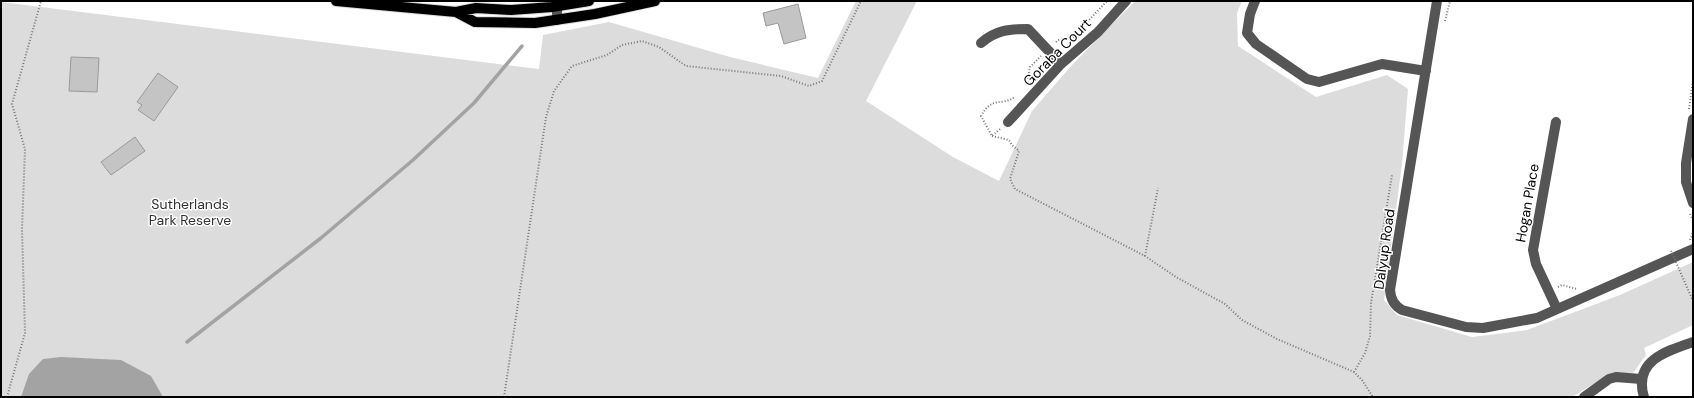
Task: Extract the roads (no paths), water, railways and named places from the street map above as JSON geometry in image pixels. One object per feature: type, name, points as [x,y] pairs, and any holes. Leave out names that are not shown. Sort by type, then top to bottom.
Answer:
[{"type":"main road","points":[[336,1],[456,12],[476,8],[511,10],[589,1]]},
{"type":"main road","points":[[456,12],[475,22],[535,23],[655,1]]},
{"type":"street","name":"Goraba Court","points":[[1008,122],[1061,64],[1098,32],[1126,1]]},
{"type":"street","points":[[1255,1],[1250,14],[1247,33],[1256,44],[1307,79],[1319,82],[1382,64],[1426,71]]},
{"type":"street","name":"Dalyup Road","points":[[1437,1],[1390,290],[1391,298],[1396,306],[1402,310],[1466,327],[1483,328],[1537,318],[1557,310],[1672,253],[1691,246]]},
{"type":"street","points":[[575,2],[579,16]]},
{"type":"street","points":[[557,4],[557,20]]},
{"type":"street","points":[[981,43],[1001,31],[1028,29],[1061,64]]},
{"type":"street","points":[[1693,119],[1686,163],[1686,182],[1693,203]]},
{"type":"street","name":"Hogan Place","points":[[1556,122],[1533,250],[1536,264],[1557,310]]},
{"type":"street","points":[[1644,397],[1641,379],[1644,370],[1652,361],[1693,342]]},
{"type":"street","points":[[1584,397],[1609,379],[1616,377],[1641,379]]},
{"type":"waterway","points":[[187,342],[321,238],[413,160],[474,103],[522,46]]},
{"type":"park label","name":"Sutherlands Park Reserve","points":[[190,212]]}]
